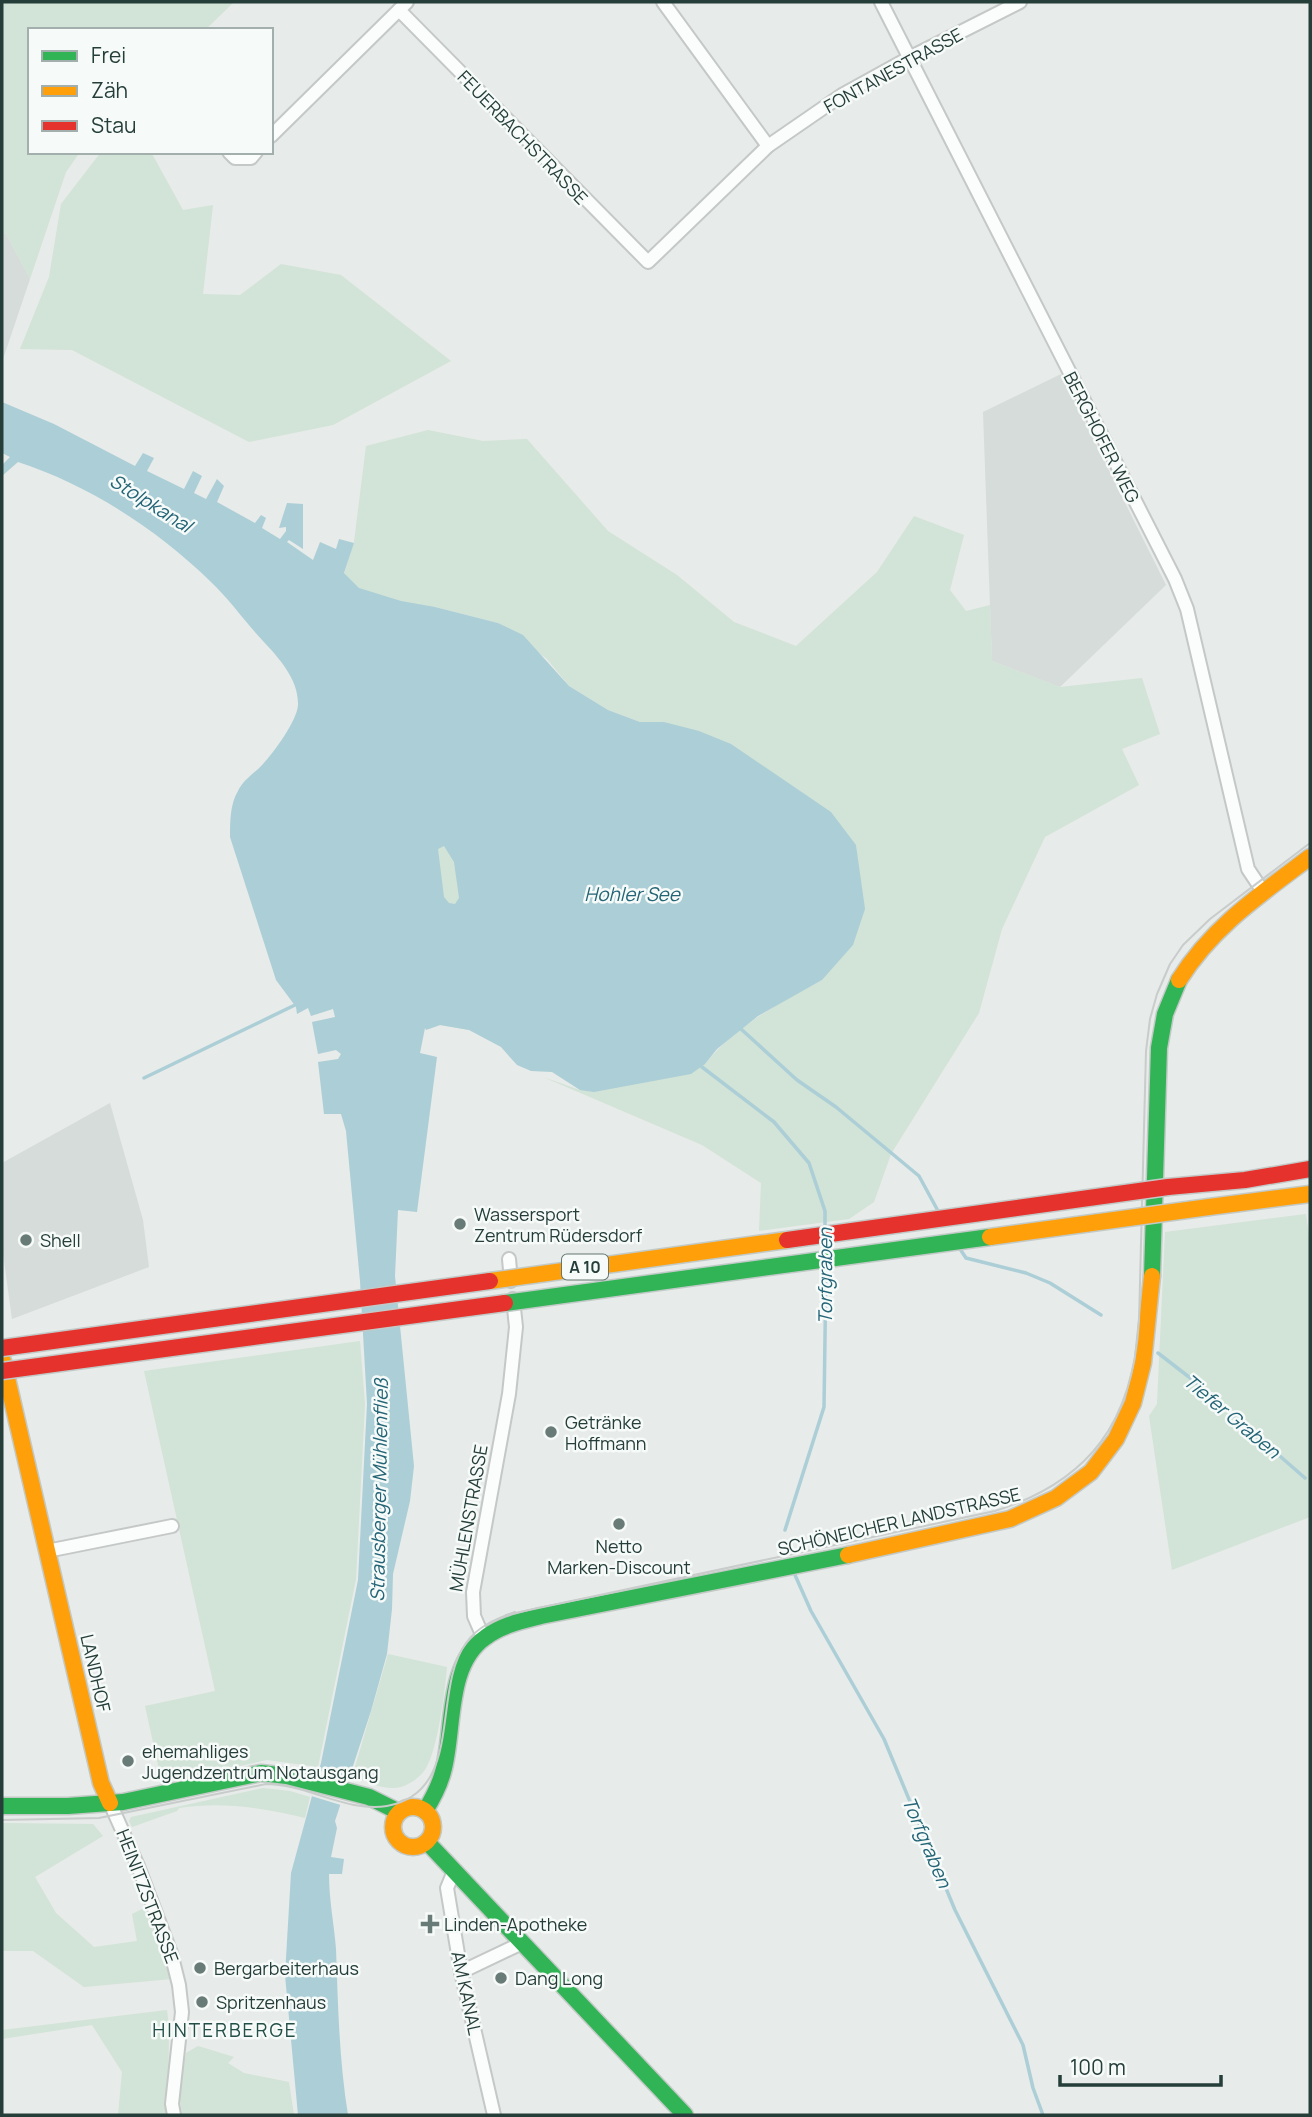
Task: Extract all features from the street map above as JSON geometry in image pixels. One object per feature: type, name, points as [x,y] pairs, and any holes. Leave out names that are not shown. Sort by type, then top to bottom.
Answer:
[{"type":"main road","name":"SCHÖNEICHER LANDSTRASSE","points":[[484,1639],[531,1620],[1010,1519],[1047,1504],[1067,1492],[1088,1473],[1108,1450],[1128,1416],[1139,1388],[1146,1353],[1152,1286],[1159,1048],[1164,1013],[1177,982],[1199,948],[1310,857]]},
{"type":"main road","name":"A 10","points":[[2,1349],[1310,1169]]},
{"type":"main road","name":"A 10","points":[[2,1371],[1310,1194]]},
{"type":"main road","name":"LANDHOF","points":[[2,1349],[101,1783],[110,1803]]},
{"type":"main road","points":[[425,1811],[435,1797],[446,1762],[463,1667],[471,1652],[484,1639]]},
{"type":"main road","points":[[2,1806],[110,1803],[146,1798],[261,1773],[295,1777],[369,1797],[399,1812]]},
{"type":"main road","points":[[412,1807],[425,1811],[433,1826],[427,1842],[416,1847],[398,1841],[393,1823],[399,1812],[412,1807]]},
{"type":"main road","points":[[427,1842],[685,2115]]},
{"type":"street","points":[[663,2],[768,146]]},
{"type":"street","name":"BERGHOFER WEG","points":[[881,2],[1179,588],[1187,609],[1248,869],[1264,893]]},
{"type":"street","name":"FONTANESTRASSE","points":[[648,262],[768,146],[842,95],[1020,2]]},
{"type":"street","points":[[273,134],[403,6]]},
{"type":"street","name":"FEUERBACHSTRASSE","points":[[403,6],[648,262]]},
{"type":"street","points":[[231,154],[235,158],[253,155]]},
{"type":"street","name":"MÜHLENSTRASSE","points":[[484,1639],[474,1616],[473,1592],[509,1394],[516,1327],[509,1258]]},
{"type":"street","points":[[47,1551],[172,1526]]},
{"type":"street","name":"HEINITZSTRASSE","points":[[110,1803],[138,1866],[171,1953],[179,1985],[182,2012],[172,2104],[174,2115]]},
{"type":"street","name":"AM KANAL","points":[[454,1871],[447,1888],[461,1972],[494,2115]]},
{"type":"street","points":[[461,1972],[522,1943]]},
{"type":"shaded area","points":[[2,232],[6,234],[30,279],[2,362]]},
{"type":"shaded area","points":[[1061,374],[1166,585],[1060,687],[992,661],[983,412]]},
{"type":"shaded area","points":[[110,1103],[143,1220],[149,1267],[12,1319],[2,1246],[2,1163]]},
{"type":"green space","points":[[2,2],[234,2],[207,28],[28,28],[28,154],[79,154],[66,172],[30,279],[6,234],[2,232]]},
{"type":"green space","points":[[99,154],[152,154],[183,210],[213,205],[203,294],[240,295],[281,264],[341,275],[451,361],[333,425],[249,442],[72,350],[20,349],[49,277],[61,204]]},
{"type":"green space","points":[[428,430],[483,441],[527,439],[608,531],[677,575],[734,622],[796,646],[877,572],[914,516],[964,535],[950,590],[966,611],[990,605],[992,661],[1060,687],[1142,678],[1160,734],[1122,749],[1139,785],[1045,837],[1002,929],[979,1013],[891,1154],[874,1202],[849,1219],[759,1231],[761,1183],[702,1145],[543,1077],[580,1090],[705,1064],[745,1026],[822,980],[859,875],[856,845],[664,722],[640,722],[608,710],[569,686],[547,659],[498,623],[435,607],[448,695],[469,1030],[440,1025],[429,1029],[344,574],[354,542],[366,446]]},
{"type":"green space","points":[[1306,1214],[1310,1243],[1310,1517],[1172,1570],[1149,1416],[1157,1404],[1165,1232]]},
{"type":"green space","points":[[360,1341],[365,1404],[356,1579],[318,1767],[267,1760],[162,1783],[145,1706],[215,1691],[144,1371]]},
{"type":"green space","points":[[388,1654],[447,1667],[440,1719],[430,1759],[417,1778],[395,1788],[352,1777]]},
{"type":"green space","points":[[263,1788],[290,1791],[310,1797],[305,1818],[258,1809],[211,1805],[179,1808],[132,1827],[129,1821],[131,1817]]},
{"type":"green space","points":[[2,1823],[93,1824],[103,1836],[35,1877],[56,1913],[94,1947],[137,1941],[132,1914],[144,1908],[172,1979],[84,1987],[33,1951],[2,1951]]},
{"type":"green space","points":[[167,2010],[168,2115],[118,2115],[122,2072],[92,2025],[2,2039],[2,2030]]},
{"type":"green space","points":[[198,2046],[234,2057],[228,2063],[244,2073],[289,2082],[294,2115],[182,2115],[179,2092],[186,2053]]},
{"type":"water","name":"Hohler See","points":[[2,402],[54,424],[135,466],[143,453],[154,458],[147,471],[184,489],[193,471],[202,476],[194,493],[206,499],[217,479],[224,486],[217,502],[255,523],[261,515],[266,518],[262,528],[280,539],[286,531],[286,527],[279,528],[287,503],[303,504],[303,549],[289,540],[287,542],[313,560],[320,542],[336,549],[339,539],[354,543],[344,573],[359,588],[401,601],[498,623],[523,635],[569,686],[608,710],[640,722],[664,722],[699,731],[731,744],[831,812],[856,845],[865,909],[853,945],[822,980],[758,1016],[691,1074],[594,1092],[580,1090],[552,1072],[531,1071],[517,1065],[501,1047],[469,1030],[440,1025],[426,1030],[425,1028],[420,1053],[437,1057],[417,1212],[398,1210],[395,1276],[414,1466],[410,1501],[393,1574],[387,1654],[335,1821],[337,1828],[331,1857],[344,1859],[342,1874],[329,1874],[341,2053],[348,2115],[298,2115],[285,1975],[291,1873],[321,1763],[358,1580],[367,1404],[360,1281],[346,1131],[341,1114],[324,1114],[318,1062],[338,1059],[341,1054],[336,1050],[318,1054],[312,1022],[335,1017],[333,1009],[311,1016],[308,1008],[297,1014],[296,1007],[276,980],[230,837],[235,796],[284,736],[297,712],[297,696],[292,678],[275,655],[218,589],[190,563],[145,527],[71,483],[18,462],[2,476],[2,465],[10,457],[2,453]],"holes":[[[444,846],[454,862],[459,898],[455,904],[449,903],[444,897],[438,849]]]},
{"type":"pier","points":[[316,1770],[354,1779],[344,1806],[308,1795]]},
{"type":"waterway","points":[[144,1078],[295,1005]]},
{"type":"waterway","points":[[741,1029],[797,1080],[836,1107],[919,1176],[937,1209]]},
{"type":"waterway","name":"Torfgraben","points":[[702,1067],[774,1122],[809,1163],[825,1211],[825,1226]]},
{"type":"waterway","points":[[960,1249],[966,1258],[1026,1273],[1050,1283],[1101,1315]]},
{"type":"waterway","name":"Torfgraben","points":[[785,1530],[824,1407],[826,1269]]},
{"type":"waterway","name":"Tiefer Graben","points":[[1158,1353],[1305,1478]]},
{"type":"waterway","name":"Torfgraben","points":[[795,1575],[811,1611],[884,1739],[955,1910],[1023,2045],[1033,2088],[1043,2115]]},
{"type":"tram line","points":[[506,1615],[995,1511],[1029,1498],[1057,1483],[1081,1464],[1101,1442],[1116,1417],[1135,1356],[1139,1321],[1146,1051],[1150,1019],[1157,994],[1170,964],[1183,945],[1210,919],[1310,843]]},
{"type":"tram line","points":[[2,1820],[99,1818],[266,1784],[296,1788],[357,1806],[387,1806],[411,1797],[427,1781],[437,1761],[450,1687],[456,1663],[466,1643],[494,1620],[515,1612]]},
{"type":"traffic: fast","points":[[1152,1276],[1159,1048],[1165,1014],[1179,980]]},
{"type":"traffic: fast","points":[[505,1303],[990,1237]]},
{"type":"traffic: fast","points":[[425,1811],[443,1772],[454,1699],[464,1664],[473,1649],[492,1633],[541,1616],[848,1555]]},
{"type":"traffic: fast","points":[[2,1806],[68,1806],[123,1802],[261,1773],[287,1776],[369,1797],[399,1812]]},
{"type":"traffic: fast","points":[[427,1842],[685,2115]]},
{"type":"traffic: slow","points":[[1179,980],[1206,944],[1238,912],[1310,857]]},
{"type":"traffic: slow","points":[[1209,1207],[1310,1194]]},
{"type":"traffic: slow","points":[[990,1237],[1209,1207]]},
{"type":"traffic: slow","points":[[490,1281],[787,1240]]},
{"type":"traffic: slow","points":[[848,1555],[1010,1519],[1056,1498],[1091,1472],[1116,1439],[1133,1403],[1143,1363],[1152,1276]]},
{"type":"traffic: slow","points":[[3,1361],[101,1783],[110,1803]]},
{"type":"traffic: slow","points":[[413,1807],[427,1813],[433,1827],[427,1841],[413,1847],[399,1841],[393,1827],[399,1813],[413,1807]]},
{"type":"traffic: jam","points":[[1168,1187],[1245,1180],[1310,1169]]},
{"type":"traffic: jam","points":[[787,1240],[1168,1187]]},
{"type":"traffic: jam","points":[[2,1348],[490,1281]]},
{"type":"traffic: jam","points":[[2,1371],[505,1303]]},
{"type":"place","name":"Wassersport Zentrum Rüdersdorf","points":[[460,1224]]},
{"type":"place","name":"Shell","points":[[26,1240]]},
{"type":"place","name":"Getränke Hoffmann","points":[[551,1432]]},
{"type":"place","name":"Netto Marken-Discount","points":[[619,1524]]},
{"type":"place","name":"ehemahliges Jugendzentrum Notausgang","points":[[128,1761]]},
{"type":"place","name":"Linden-Apotheke","points":[[430,1924]]},
{"type":"place","name":"Bergarbeiterhaus","points":[[200,1968]]},
{"type":"place","name":"Dang Long","points":[[501,1978]]},
{"type":"place","name":"Spritzenhaus","points":[[202,2002]]},
{"type":"district","name":"HINTERBERGE","points":[[225,2030]]},
{"type":"water label","name":"Stolpkanal","points":[[151,503]]},
{"type":"water label","name":"Strausberger Mühlenfließ","points":[[379,1490]]}]
